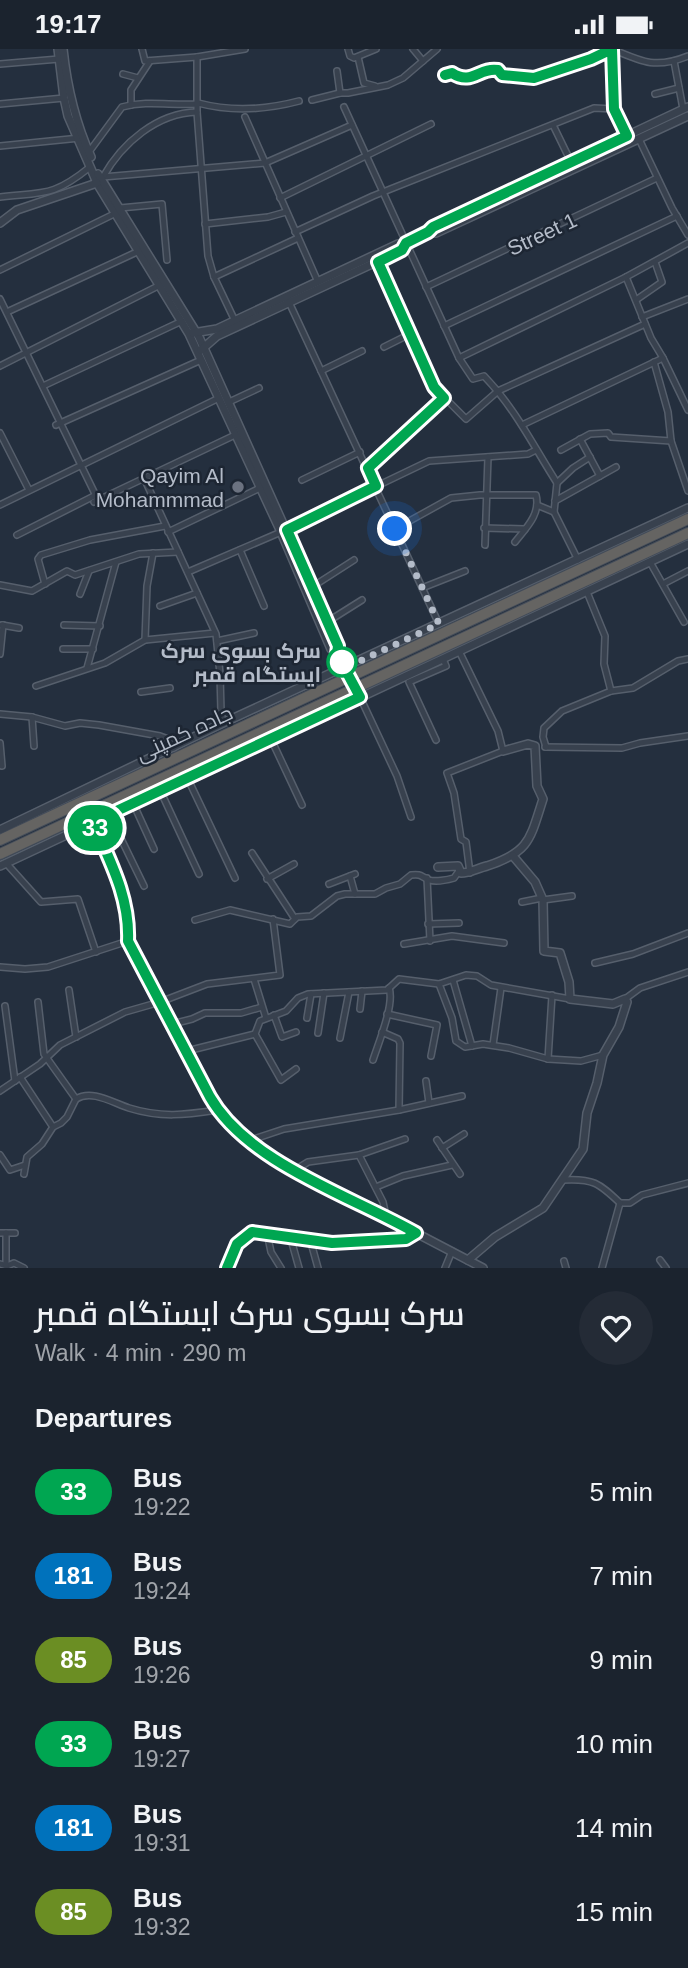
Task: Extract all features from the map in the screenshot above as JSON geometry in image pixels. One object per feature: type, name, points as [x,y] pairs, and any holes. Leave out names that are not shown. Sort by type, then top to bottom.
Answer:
[{"type":"highway","name":"جاده کمپنی","points":[[0,840],[348,672],[688,519]]},
{"type":"highway","name":"جاده کمپنی","points":[[2,861],[355,686],[688,533]]},
{"type":"street","points":[[58,49],[64,98],[90,167],[193,333],[229,402],[331,649],[337,654],[355,686],[397,776],[411,817]]},
{"type":"street","points":[[64,49],[69,96],[80,138],[100,180]]},
{"type":"street","points":[[142,49],[144,60],[150,61],[245,49]]},
{"type":"street","points":[[168,49],[168,59]]},
{"type":"street","points":[[191,49],[198,104],[200,170],[208,256],[214,277],[235,321]]},
{"type":"street","points":[[348,49],[352,57],[376,49]]},
{"type":"street","points":[[413,49],[423,61]]},
{"type":"street","points":[[312,100],[382,87],[403,78],[437,49]]},
{"type":"street","points":[[612,49],[614,109],[627,136]]},
{"type":"street","points":[[445,75],[452,73],[459,79],[467,79],[493,69],[502,75],[534,78],[612,49],[660,64],[688,55]]},
{"type":"street","points":[[358,57],[364,83],[382,87]]},
{"type":"street","points":[[0,64],[58,59]]},
{"type":"street","points":[[131,105],[131,92],[150,61]]},
{"type":"street","points":[[674,61],[686,110]]},
{"type":"street","points":[[337,71],[340,93]]},
{"type":"street","points":[[122,74],[138,78]]},
{"type":"street","points":[[655,94],[679,88]]},
{"type":"street","points":[[0,104],[64,98]]},
{"type":"street","points":[[89,153],[118,109],[131,105],[198,104],[257,110],[299,101]]},
{"type":"street","points":[[344,107],[459,358],[470,377],[473,379],[484,376],[511,407],[557,484]]},
{"type":"street","points":[[214,277],[373,196],[594,108],[614,109]]},
{"type":"street","points":[[337,654],[338,646],[312,587],[235,435],[201,360],[201,350],[217,336],[376,258],[398,244],[406,243],[433,227],[686,110]]},
{"type":"street","points":[[428,232],[436,233],[639,139],[686,110]]},
{"type":"street","points":[[100,180],[113,160],[150,127],[177,113],[197,112]]},
{"type":"street","points":[[245,117],[318,282]]},
{"type":"street","points":[[280,198],[431,124]]},
{"type":"street","points":[[553,124],[571,162]]},
{"type":"street","points":[[0,223],[16,211],[100,180],[265,163],[352,125]]},
{"type":"street","points":[[0,146],[80,138]]},
{"type":"street","points":[[639,139],[686,231]]},
{"type":"street","points":[[0,197],[45,194],[62,188],[90,167]]},
{"type":"street","name":"Street 1","points":[[426,287],[657,178]]},
{"type":"street","points":[[0,270],[116,207],[162,204],[167,260]]},
{"type":"street","points":[[116,207],[139,251],[182,321],[193,333]]},
{"type":"street","points":[[205,224],[268,217],[286,212]]},
{"type":"street","points":[[444,326],[677,216]]},
{"type":"street","points":[[459,358],[626,277],[688,243]]},
{"type":"street","points":[[7,312],[139,251]]},
{"type":"street","points":[[193,333],[207,332],[288,300],[318,282],[376,258]]},
{"type":"street","points":[[376,258],[434,387],[466,419],[498,391],[688,299]]},
{"type":"street","points":[[636,300],[662,282],[655,262]]},
{"type":"street","points":[[626,277],[688,409]]},
{"type":"street","points":[[0,366],[160,285]]},
{"type":"street","points":[[0,299],[96,499]]},
{"type":"street","points":[[288,300],[439,624]]},
{"type":"street","points":[[43,386],[182,321]]},
{"type":"street","points":[[384,347],[411,334]]},
{"type":"street","points":[[321,370],[362,351]]},
{"type":"street","points":[[522,425],[663,358]]},
{"type":"street","points":[[58,424],[201,360]]},
{"type":"street","points":[[654,362],[668,412],[671,441],[688,491]]},
{"type":"street","points":[[229,402],[259,388]]},
{"type":"street","points":[[0,505],[219,398]]},
{"type":"street","points":[[368,468],[444,398]]},
{"type":"street","points":[[0,433],[29,490]]},
{"type":"street","points":[[561,450],[590,434],[608,433],[611,437],[671,441]]},
{"type":"street","points":[[17,535],[235,435]]},
{"type":"street","points":[[580,439],[600,476]]},
{"type":"street","points":[[188,572],[284,531],[429,461],[527,454],[536,450]]},
{"type":"street","points":[[302,480],[360,452]]},
{"type":"street","points":[[485,545],[488,457]]},
{"type":"street","points":[[578,560],[554,512],[555,501],[557,484],[573,468],[590,457]]},
{"type":"street","points":[[555,501],[615,467]]},
{"type":"street","points":[[144,478],[215,633],[223,723]]},
{"type":"street","points":[[45,584],[38,559],[41,555],[90,540],[167,529],[260,488]]},
{"type":"street","points":[[395,529],[452,498],[531,493],[536,495],[537,505],[533,519],[515,542]]},
{"type":"street","points":[[537,505],[554,512]]},
{"type":"street","points":[[0,830],[223,723],[348,672],[439,624],[688,508]]},
{"type":"street","points":[[485,528],[525,529]]},
{"type":"street","points":[[96,952],[78,899],[41,902],[2,861],[93,822],[688,544]]},
{"type":"street","points":[[240,550],[264,606]]},
{"type":"street","points":[[0,585],[32,590],[64,572],[75,575],[139,554],[178,552]]},
{"type":"street","points":[[145,640],[147,586],[153,553]]},
{"type":"street","points":[[312,587],[354,560]]},
{"type":"street","points":[[88,668],[116,562]]},
{"type":"street","points":[[650,562],[684,622]]},
{"type":"street","points":[[80,594],[89,571]]},
{"type":"street","points":[[422,588],[465,571]]},
{"type":"street","points":[[663,584],[688,571]]},
{"type":"street","points":[[587,592],[605,636],[604,664],[611,691]]},
{"type":"street","points":[[160,606],[197,593]]},
{"type":"street","points":[[327,622],[362,600]]},
{"type":"street","points":[[0,654],[1,625],[19,628]]},
{"type":"street","points":[[64,625],[100,626]]},
{"type":"street","points":[[36,686],[105,663],[145,640],[215,633]]},
{"type":"street","points":[[217,641],[254,633]]},
{"type":"street","points":[[63,649],[93,649]]},
{"type":"street","points":[[459,651],[498,731],[503,751]]},
{"type":"street","points":[[436,740],[409,683],[446,666],[443,659]]},
{"type":"street","points":[[546,747],[544,728],[562,711],[611,691],[633,688],[678,661],[688,659]]},
{"type":"street","points":[[141,692],[170,688]]},
{"type":"street","points":[[0,714],[32,717],[65,726],[80,723],[99,725],[160,736],[171,740],[174,748]]},
{"type":"street","points":[[32,717],[34,746]]},
{"type":"street","points":[[470,873],[466,842],[461,839],[454,793],[447,773],[528,744],[546,747],[622,748],[688,736]]},
{"type":"street","points":[[271,739],[302,805]]},
{"type":"street","points":[[0,743],[2,766]]},
{"type":"street","points":[[438,867],[457,866],[461,873],[470,873],[513,856],[529,839],[543,799],[537,786],[535,746]]},
{"type":"street","points":[[187,777],[235,878]]},
{"type":"street","points":[[160,790],[199,874]]},
{"type":"street","points":[[133,803],[155,849]]},
{"type":"street","points":[[109,814],[144,886]]},
{"type":"street","points":[[93,822],[123,893],[128,916],[128,941],[217,1110],[248,1141],[269,1156],[483,1268]]},
{"type":"street","points":[[252,853],[295,919]]},
{"type":"street","points":[[513,856],[535,882],[542,899],[545,913],[544,951],[560,953],[569,982],[570,999]]},
{"type":"street","points":[[267,879],[293,864]]},
{"type":"street","points":[[195,920],[230,911],[287,924],[300,916],[311,916],[337,896],[376,894],[400,884],[411,875],[420,874],[432,881],[451,879],[459,871]]},
{"type":"street","points":[[329,884],[352,875],[355,894]]},
{"type":"street","points":[[427,878],[430,941]]},
{"type":"street","points":[[522,902],[572,896]]},
{"type":"street","points":[[0,1091],[60,1045],[125,1012],[206,984],[281,974],[272,927],[273,919]]},
{"type":"street","points":[[428,924],[459,923]]},
{"type":"street","points":[[595,964],[633,954],[688,933]]},
{"type":"street","points":[[404,944],[452,936],[504,943]]},
{"type":"street","points":[[0,967],[48,967],[128,941]]},
{"type":"street","points":[[296,1069],[281,1080],[255,1034],[259,1023],[286,1011],[303,995],[389,988],[399,979],[439,984],[462,975],[477,976],[501,988],[613,1004],[640,988],[688,972]]},
{"type":"street","points":[[254,979],[266,1019]]},
{"type":"street","points":[[453,979],[472,1045]]},
{"type":"street","points":[[439,984],[453,1018],[456,1041],[464,1047],[493,1045],[548,1059],[581,1061],[603,1055]]},
{"type":"street","points":[[373,1060],[387,1013],[391,994],[389,988]]},
{"type":"street","points":[[493,1045],[501,988]]},
{"type":"street","points":[[69,990],[76,1037]]},
{"type":"street","points":[[360,1009],[362,991]]},
{"type":"street","points":[[340,1038],[349,992]]},
{"type":"street","points":[[318,1033],[324,993]]},
{"type":"street","points":[[307,1018],[311,994]]},
{"type":"street","points":[[548,1059],[552,995]]},
{"type":"street","points":[[468,1260],[495,1237],[543,1208],[583,1149],[587,1114],[603,1055],[621,1022],[626,1006],[625,999]]},
{"type":"street","points":[[38,1002],[43,1048],[76,1099]]},
{"type":"street","points":[[5,1006],[18,1079],[53,1126]]},
{"type":"street","points":[[172,1024],[205,1013],[241,1013],[262,1007]]},
{"type":"street","points":[[387,1013],[437,1025],[431,1056]]},
{"type":"street","points":[[274,1015],[282,1037],[296,1033]]},
{"type":"street","points":[[382,1032],[398,1039],[400,1043],[399,1110]]},
{"type":"street","points":[[187,1051],[255,1034]]},
{"type":"street","points":[[426,1081],[429,1103]]},
{"type":"street","points":[[24,1174],[27,1157],[42,1144],[53,1126],[67,1117],[76,1099],[82,1095],[94,1095],[129,1108],[176,1117],[217,1110]]},
{"type":"street","points":[[248,1141],[284,1129],[399,1110],[462,1096]]},
{"type":"street","points":[[442,1148],[464,1134]]},
{"type":"street","points":[[295,1170],[308,1162],[359,1155],[405,1139]]},
{"type":"street","points":[[437,1140],[460,1174]]},
{"type":"street","points":[[0,1155],[10,1170],[25,1165]]},
{"type":"street","points":[[359,1155],[376,1187],[386,1216]]},
{"type":"street","points":[[376,1187],[402,1176],[452,1165]]},
{"type":"street","points":[[562,1180],[575,1179],[602,1185],[620,1203],[630,1203],[642,1195],[688,1183]]},
{"type":"street","points":[[602,1268],[620,1203]]},
{"type":"street","points":[[227,1268],[243,1238],[252,1232],[332,1243],[406,1239],[416,1233]]},
{"type":"street","points":[[15,1233],[3,1233],[5,1266],[14,1263],[24,1268]]},
{"type":"street","points":[[267,1233],[271,1252],[281,1268]]},
{"type":"street","points":[[290,1236],[299,1268]]},
{"type":"street","points":[[310,1239],[318,1268]]},
{"type":"street","points":[[445,1268],[452,1251]]},
{"type":"street","points":[[660,1260],[666,1268]]},
{"type":"bus line","name":"33","points":[[227,1268],[237,1244],[252,1232],[275,1233],[332,1243],[406,1239],[416,1233],[269,1156],[250,1143],[217,1110],[128,941],[128,916],[123,893],[93,822],[360,697],[337,654],[338,646],[287,530],[376,486],[368,468],[444,398],[434,387],[378,262],[402,250],[406,243],[433,227],[627,136],[614,109],[612,49],[534,78],[502,75],[493,69],[467,79],[459,79],[452,73],[445,75]]},
{"type":"place","name":"Qayim Al Mohammmad","points":[[238,487]]},
{"type":"place","name":"سرک بسوی سرک ایستگاه قمبر","points":[[342,662]]},
{"type":"route","points":[[342,662],[345,668],[439,624],[395,529]]}]
